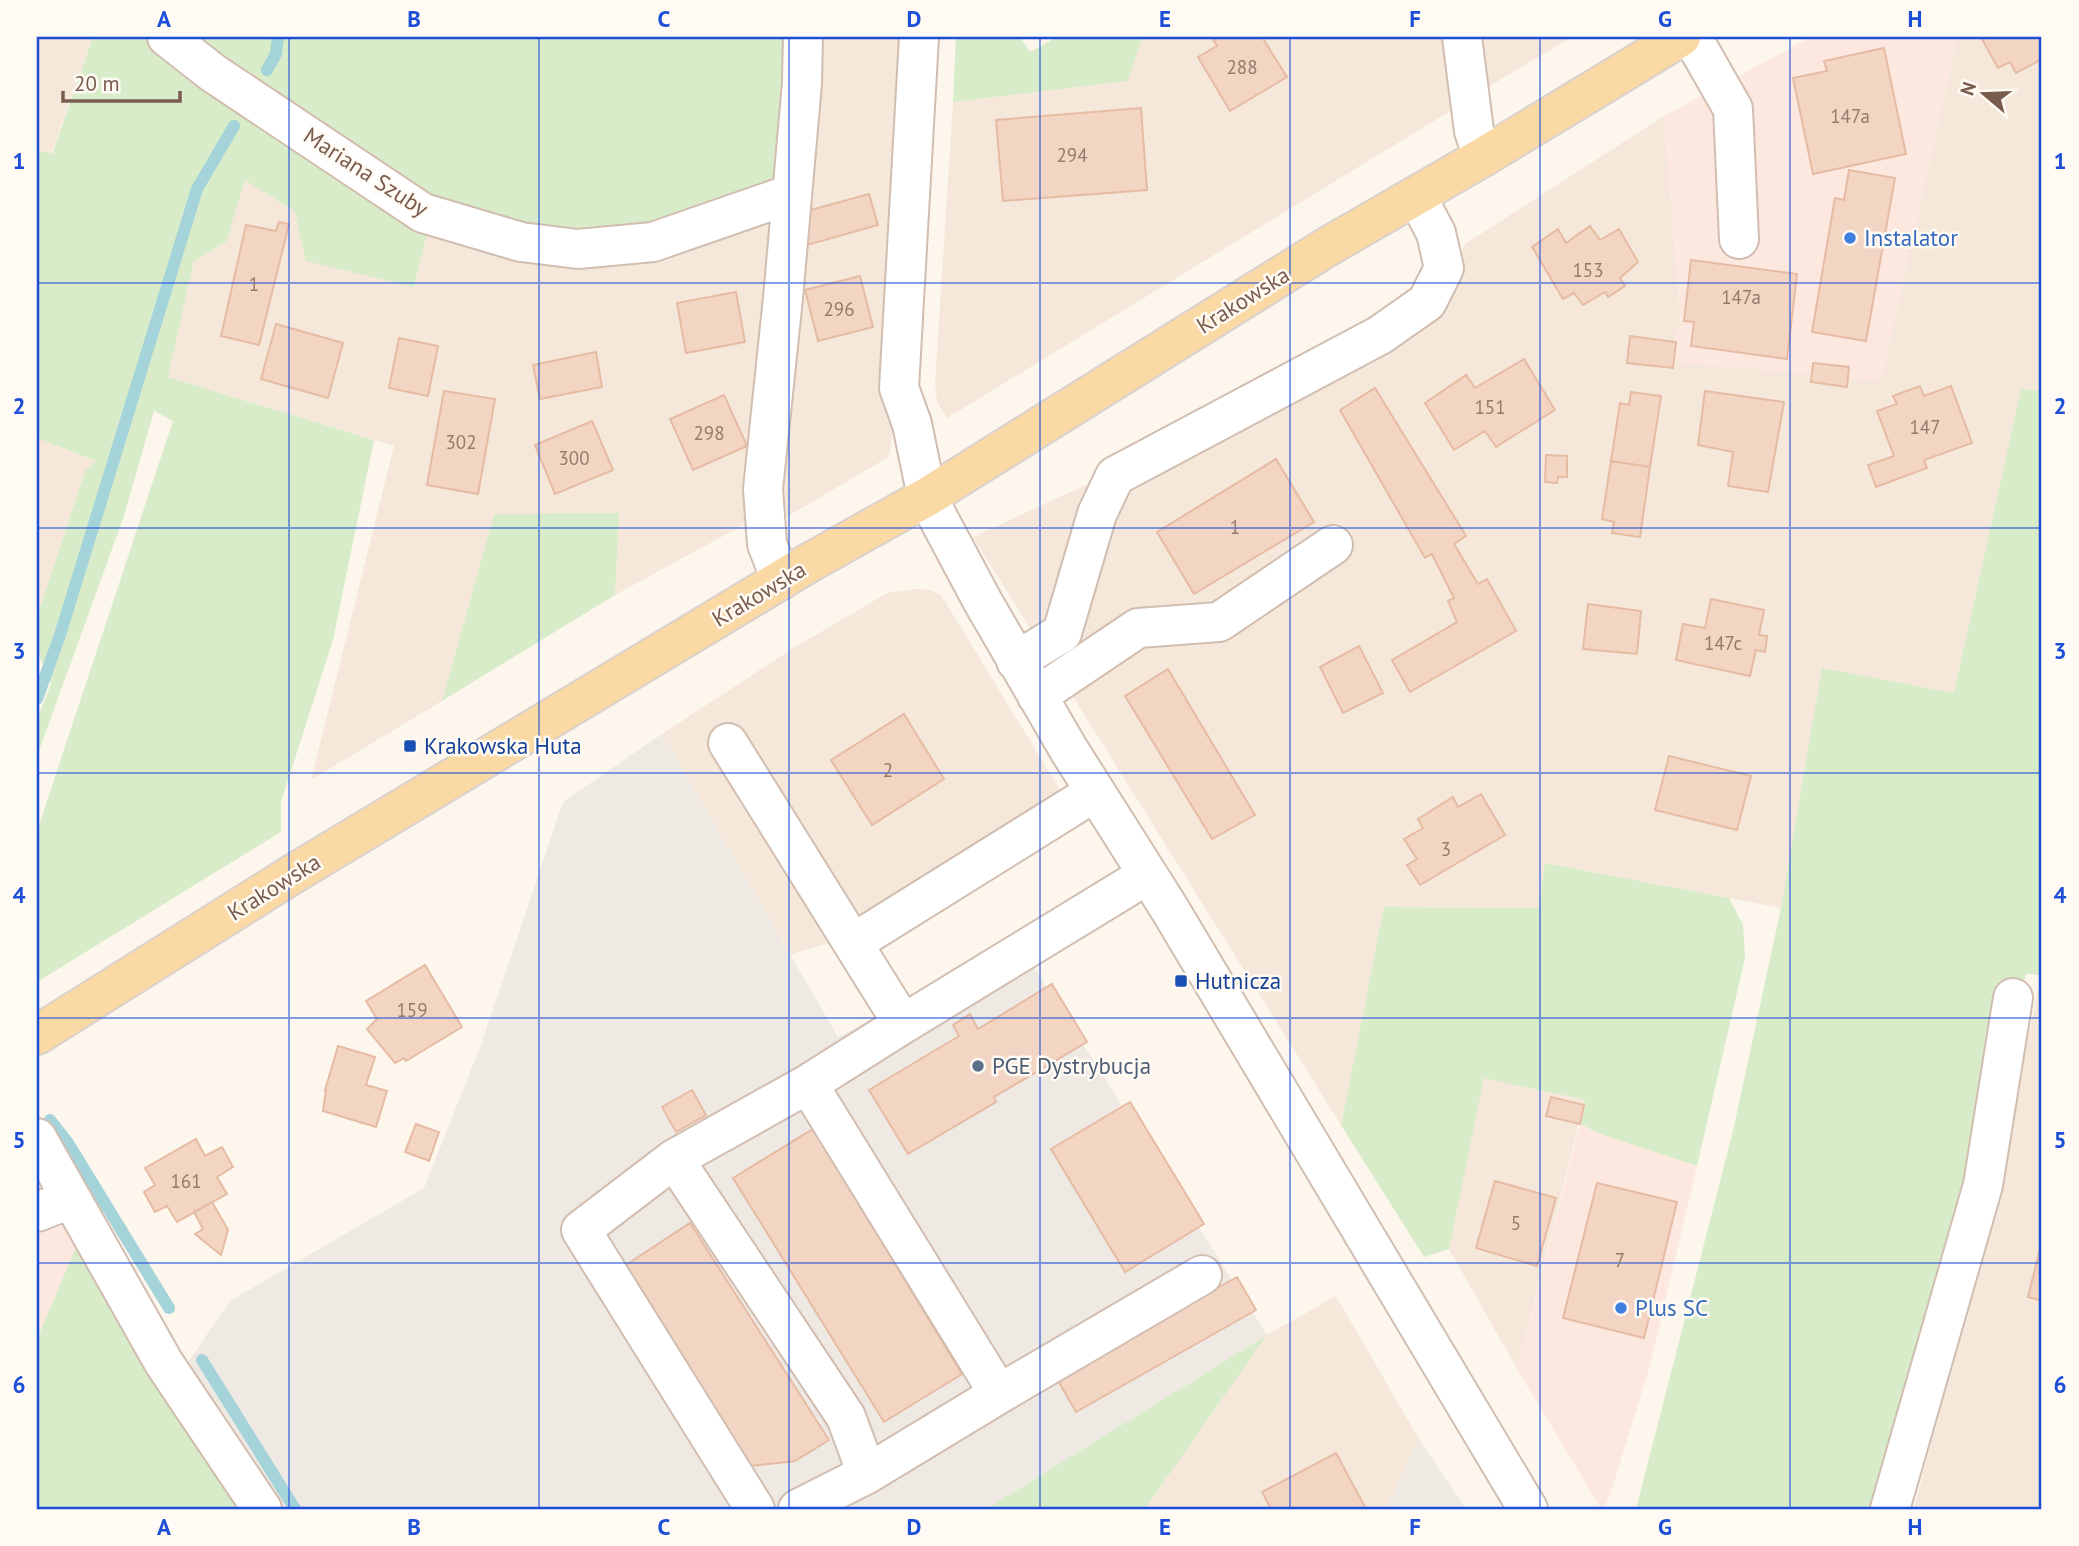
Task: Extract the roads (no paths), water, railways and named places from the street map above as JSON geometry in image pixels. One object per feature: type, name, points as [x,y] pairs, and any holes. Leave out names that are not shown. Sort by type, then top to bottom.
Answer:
[{"type":"main road","name":"Krakowska","points":[[37,1035],[293,874],[781,580],[927,497],[1327,247],[1483,158],[1681,37]]},
{"type":"street","name":"Mariana Szuby","points":[[167,37],[213,73],[423,213],[520,242],[578,249],[653,242],[791,194]]},
{"type":"street","points":[[781,580],[767,544],[763,489],[783,298],[802,83],[803,37]]},
{"type":"street","points":[[919,37],[900,388],[912,424],[927,497],[1016,661],[1398,1288],[1528,1509]]},
{"type":"street","points":[[912,424],[924,374],[942,37]]},
{"type":"street","points":[[1462,37],[1474,131],[1483,158]]},
{"type":"street","points":[[1692,37],[1733,109],[1739,239]]},
{"type":"street","points":[[1016,661],[1062,633],[1097,514],[1115,476],[1380,335],[1427,302],[1444,268],[1436,233],[1417,197]]},
{"type":"street","points":[[1037,696],[1138,628],[1219,622],[1333,545]]},
{"type":"street","points":[[728,743],[903,1024]]},
{"type":"street","points":[[853,943],[1095,792]]},
{"type":"street","points":[[755,1509],[581,1230],[674,1159],[808,1084],[1147,875]]},
{"type":"street","points":[[1890,1509],[1983,1185],[2013,998]]},
{"type":"street","points":[[808,1084],[999,1394]]},
{"type":"street","points":[[37,1138],[53,1206],[164,1363],[262,1509]]},
{"type":"street","points":[[674,1159],[846,1417],[867,1474]]},
{"type":"street","points":[[798,1509],[867,1474],[1202,1275]]},
{"type":"waterway","points":[[267,70],[276,54],[278,37]]},
{"type":"waterway","points":[[37,699],[60,635],[197,189],[234,126]]},
{"type":"waterway","points":[[50,1120],[68,1143],[169,1308]]},
{"type":"waterway","points":[[202,1360],[295,1509]]},
{"type":"place","name":"Instalator","points":[[1850,238]]},
{"type":"place","name":"Krakowska Huta","points":[[410,746]]},
{"type":"place","name":"Hutnicza","points":[[1181,981]]},
{"type":"place","name":"PGE Dystrybucja","points":[[978,1066]]},
{"type":"place","name":"Plus SC","points":[[1621,1308]]}]
